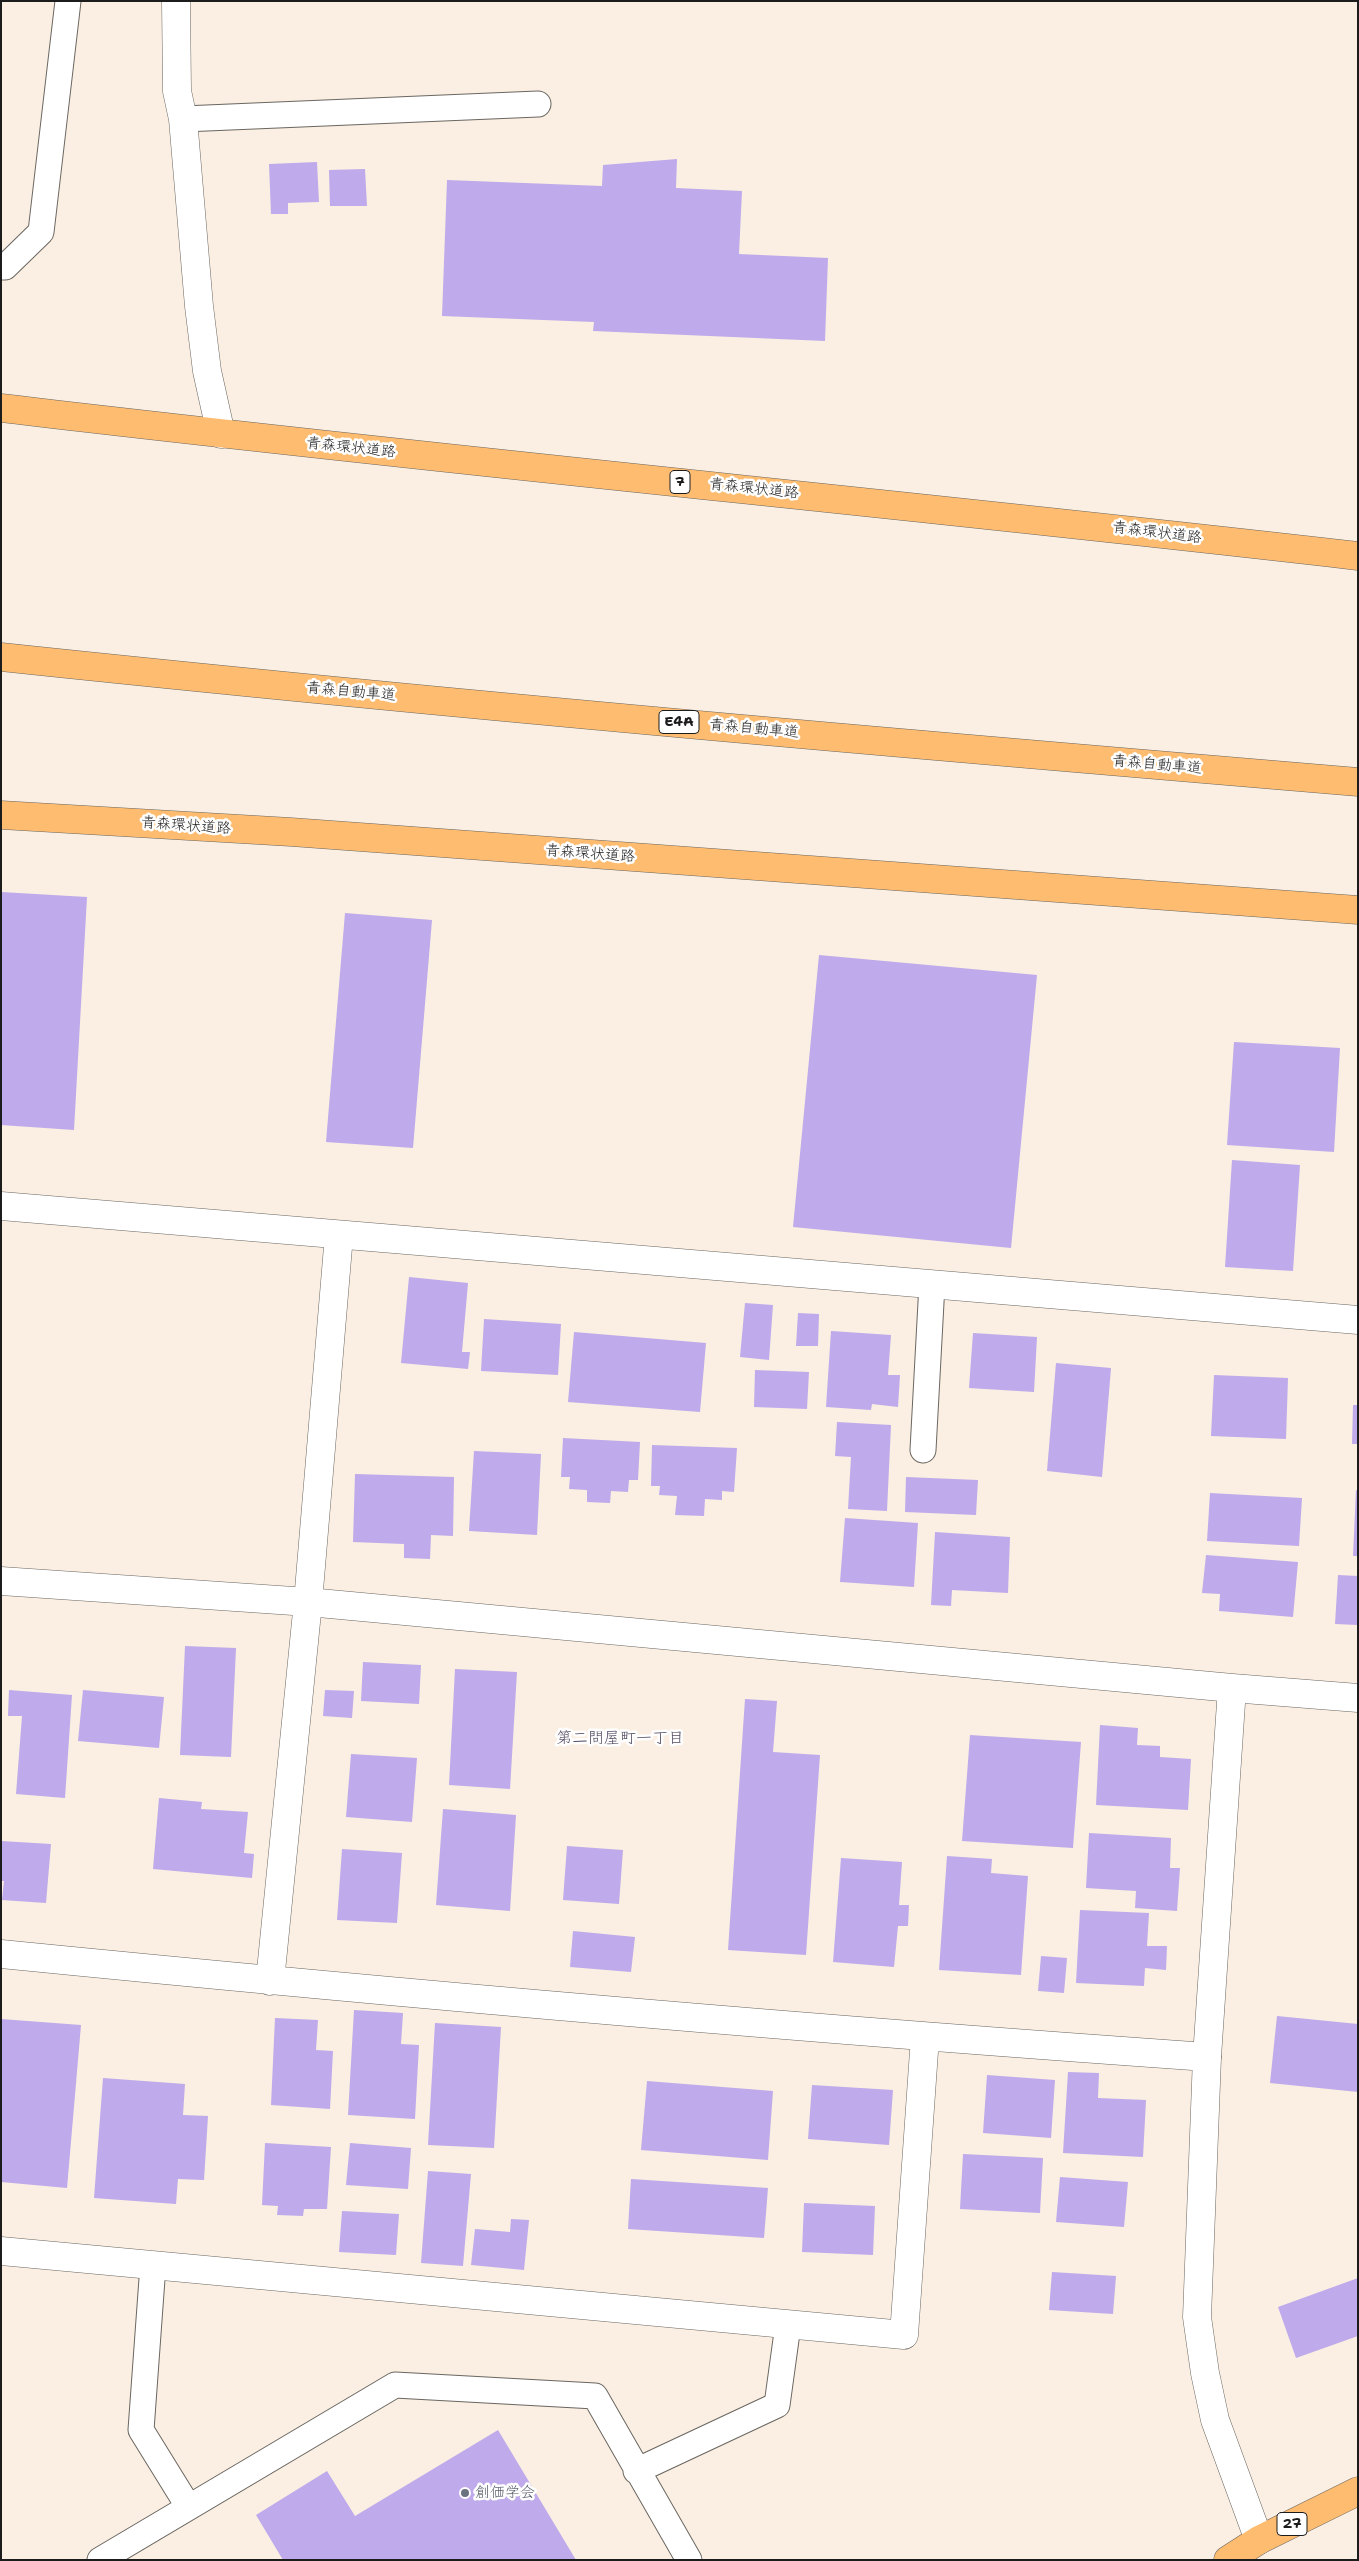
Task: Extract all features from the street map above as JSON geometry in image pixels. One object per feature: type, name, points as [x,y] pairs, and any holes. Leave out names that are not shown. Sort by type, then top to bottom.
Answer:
[{"type":"main road","name":"青森環状道路","points":[[1,408],[221,434],[999,514],[1358,556]]},
{"type":"main road","name":"青森自動車道","points":[[1,658],[984,751],[1358,782]]},
{"type":"main road","name":"青森環状道路","points":[[1,815],[291,832],[1358,910]]},
{"type":"main road","name":"27","points":[[1228,2560],[1259,2540],[1358,2491]]},
{"type":"street","points":[[176,1],[177,91],[183,119],[199,306],[207,371],[221,434]]},
{"type":"street","points":[[1,1206],[1358,1320]]},
{"type":"street","points":[[270,1981],[308,1602],[339,1235]]},
{"type":"street","points":[[1,1581],[308,1602],[1232,1688],[1358,1698]]},
{"type":"street","points":[[1232,1688],[1207,2057],[1197,2317],[1205,2373],[1215,2420],[1259,2540]]},
{"type":"street","points":[[1,1954],[270,1981],[925,2037],[1207,2057]]},
{"type":"street","points":[[1,2251],[904,2335],[925,2037]]},
{"type":"lane","points":[[1,267],[6,267],[40,232],[68,1]]},
{"type":"lane","points":[[183,119],[538,104]]},
{"type":"lane","points":[[923,1450],[932,1284]]},
{"type":"lane","points":[[153,2265],[141,2430],[188,2506]]},
{"type":"lane","points":[[636,2471],[777,2405],[788,2325]]},
{"type":"lane","points":[[100,2560],[188,2506],[395,2385],[594,2396],[689,2560]]},
{"type":"building","points":[[677,159],[676,188],[742,191],[739,254],[828,258],[825,341],[593,331],[594,322],[442,316],[447,180],[602,186],[603,165]]},
{"type":"building","points":[[317,162],[319,202],[288,203],[288,214],[271,214],[269,164]]},
{"type":"building","points":[[365,169],[367,206],[330,206],[329,170]]},
{"type":"building","points":[[1,892],[87,897],[74,1130],[1,1125]]},
{"type":"building","points":[[345,913],[432,920],[413,1148],[326,1142]]},
{"type":"building","points":[[819,955],[1037,975],[1011,1248],[793,1227]]},
{"type":"building","points":[[1234,1042],[1340,1048],[1334,1152],[1227,1145]]},
{"type":"building","points":[[1232,1160],[1300,1165],[1293,1271],[1225,1267]]},
{"type":"building","points":[[409,1277],[468,1283],[462,1352],[470,1352],[468,1369],[401,1363]]},
{"type":"building","points":[[745,1303],[773,1305],[769,1360],[740,1357]]},
{"type":"building","points":[[798,1313],[819,1314],[818,1346],[796,1346]]},
{"type":"building","points":[[484,1319],[561,1324],[558,1375],[481,1371]]},
{"type":"building","points":[[831,1331],[891,1335],[888,1375],[900,1375],[898,1407],[872,1404],[871,1410],[826,1407]]},
{"type":"building","points":[[574,1332],[706,1343],[700,1412],[568,1402]]},
{"type":"building","points":[[973,1333],[1037,1337],[1034,1392],[969,1388]]},
{"type":"building","points":[[1056,1363],[1111,1368],[1102,1477],[1047,1471]]},
{"type":"building","points":[[755,1370],[809,1372],[807,1409],[754,1407]]},
{"type":"building","points":[[1214,1375],[1288,1378],[1286,1439],[1211,1436]]},
{"type":"building","points":[[1353,1405],[1358,1405],[1358,1444],[1352,1444]]},
{"type":"building","points":[[837,1422],[891,1425],[887,1511],[848,1509],[851,1457],[835,1456]]},
{"type":"building","points":[[563,1438],[640,1442],[638,1480],[629,1480],[628,1492],[611,1491],[610,1503],[587,1502],[587,1490],[569,1489],[570,1477],[561,1477]]},
{"type":"building","points":[[652,1445],[737,1448],[734,1492],[722,1491],[722,1500],[705,1499],[704,1516],[675,1515],[677,1496],[659,1495],[660,1486],[651,1486]]},
{"type":"building","points":[[474,1451],[541,1454],[537,1535],[469,1531]]},
{"type":"building","points":[[355,1474],[454,1477],[453,1536],[431,1535],[430,1559],[404,1558],[404,1544],[353,1542]]},
{"type":"building","points":[[906,1477],[978,1480],[976,1515],[905,1512]]},
{"type":"building","points":[[1356,1490],[1358,1491],[1358,1556],[1353,1556]]},
{"type":"building","points":[[1210,1493],[1302,1498],[1299,1546],[1207,1541]]},
{"type":"building","points":[[845,1518],[918,1523],[914,1587],[840,1582]]},
{"type":"building","points":[[935,1532],[1010,1537],[1008,1593],[952,1590],[951,1606],[931,1605]]},
{"type":"building","points":[[1206,1555],[1298,1562],[1293,1617],[1219,1611],[1220,1594],[1202,1593]]},
{"type":"building","points":[[1338,1575],[1358,1576],[1358,1625],[1335,1624]]},
{"type":"building","points":[[185,1646],[236,1648],[231,1757],[180,1755]]},
{"type":"building","points":[[363,1662],[421,1665],[419,1704],[361,1701]]},
{"type":"building","points":[[455,1669],[517,1672],[510,1789],[449,1785]]},
{"type":"building","points":[[9,1690],[72,1695],[65,1798],[16,1794],[22,1716],[8,1716]]},
{"type":"building","points":[[83,1690],[164,1697],[159,1748],[78,1741]]},
{"type":"building","points":[[325,1690],[354,1691],[352,1718],[323,1716]]},
{"type":"building","points":[[745,1699],[777,1701],[773,1752],[820,1755],[806,1955],[728,1950]]},
{"type":"building","points":[[1100,1725],[1138,1728],[1137,1745],[1160,1746],[1160,1757],[1191,1759],[1188,1810],[1096,1805]]},
{"type":"building","points":[[970,1735],[1081,1742],[1073,1848],[962,1841]]},
{"type":"building","points":[[351,1754],[417,1758],[412,1822],[346,1817]]},
{"type":"building","points":[[159,1798],[202,1802],[201,1809],[248,1812],[244,1853],[254,1854],[252,1878],[153,1869]]},
{"type":"building","points":[[443,1809],[516,1815],[510,1911],[436,1905]]},
{"type":"building","points":[[1089,1833],[1171,1838],[1170,1868],[1180,1868],[1177,1911],[1135,1908],[1136,1891],[1086,1888]]},
{"type":"building","points":[[1,1841],[51,1844],[46,1903],[2,1900],[4,1881],[1,1881]]},
{"type":"building","points":[[567,1846],[623,1850],[619,1904],[563,1900]]},
{"type":"building","points":[[342,1849],[402,1853],[397,1923],[337,1920]]},
{"type":"building","points":[[947,1856],[992,1859],[991,1873],[1028,1876],[1021,1975],[939,1970]]},
{"type":"building","points":[[841,1858],[902,1862],[899,1905],[909,1905],[908,1926],[898,1926],[894,1967],[833,1962]]},
{"type":"building","points":[[1080,1910],[1149,1913],[1147,1946],[1167,1946],[1166,1970],[1145,1968],[1144,1986],[1076,1983]]},
{"type":"building","points":[[573,1931],[635,1937],[631,1972],[570,1967]]},
{"type":"building","points":[[1041,1956],[1067,1958],[1064,1993],[1038,1991]]},
{"type":"building","points":[[354,2010],[403,2013],[401,2044],[419,2045],[415,2119],[348,2115]]},
{"type":"building","points":[[1277,2016],[1358,2024],[1358,2092],[1270,2083]]},
{"type":"building","points":[[275,2018],[318,2020],[316,2050],[333,2051],[330,2109],[271,2105]]},
{"type":"building","points":[[1,2019],[81,2025],[67,2188],[1,2182]]},
{"type":"building","points":[[435,2023],[501,2027],[494,2148],[428,2145]]},
{"type":"building","points":[[1068,2072],[1099,2073],[1098,2098],[1146,2100],[1143,2157],[1063,2153]]},
{"type":"building","points":[[987,2075],[1055,2080],[1051,2138],[983,2133]]},
{"type":"building","points":[[103,2078],[185,2084],[183,2115],[208,2116],[204,2180],[178,2179],[176,2204],[94,2198]]},
{"type":"building","points":[[647,2081],[773,2091],[768,2160],[641,2150]]},
{"type":"building","points":[[812,2085],[893,2090],[889,2145],[808,2139]]},
{"type":"building","points":[[265,2143],[331,2147],[327,2209],[304,2209],[303,2216],[277,2215],[278,2206],[262,2205]]},
{"type":"building","points":[[350,2143],[411,2148],[408,2189],[346,2185]]},
{"type":"building","points":[[963,2154],[1043,2158],[1040,2213],[960,2209]]},
{"type":"building","points":[[428,2171],[471,2174],[463,2266],[421,2263]]},
{"type":"building","points":[[1060,2177],[1128,2182],[1124,2227],[1056,2222]]},
{"type":"building","points":[[631,2179],[768,2188],[764,2238],[628,2229]]},
{"type":"building","points":[[804,2203],[875,2206],[873,2255],[802,2252]]},
{"type":"building","points":[[342,2211],[399,2214],[396,2255],[339,2252]]},
{"type":"building","points":[[511,2219],[529,2220],[524,2270],[471,2265],[475,2229],[510,2232]]},
{"type":"building","points":[[1052,2272],[1116,2276],[1113,2314],[1049,2310]]},
{"type":"building","points":[[1358,2278],[1358,2336],[1296,2358],[1278,2307]]},
{"type":"building","name":"創価学会","points":[[498,2430],[576,2560],[283,2560],[256,2515],[327,2471],[355,2516]]},
{"type":"place","name":"創価学会","points":[[465,2493]]},
{"type":"district","name":"第二問屋町一丁目","points":[[620,1739]]}]
